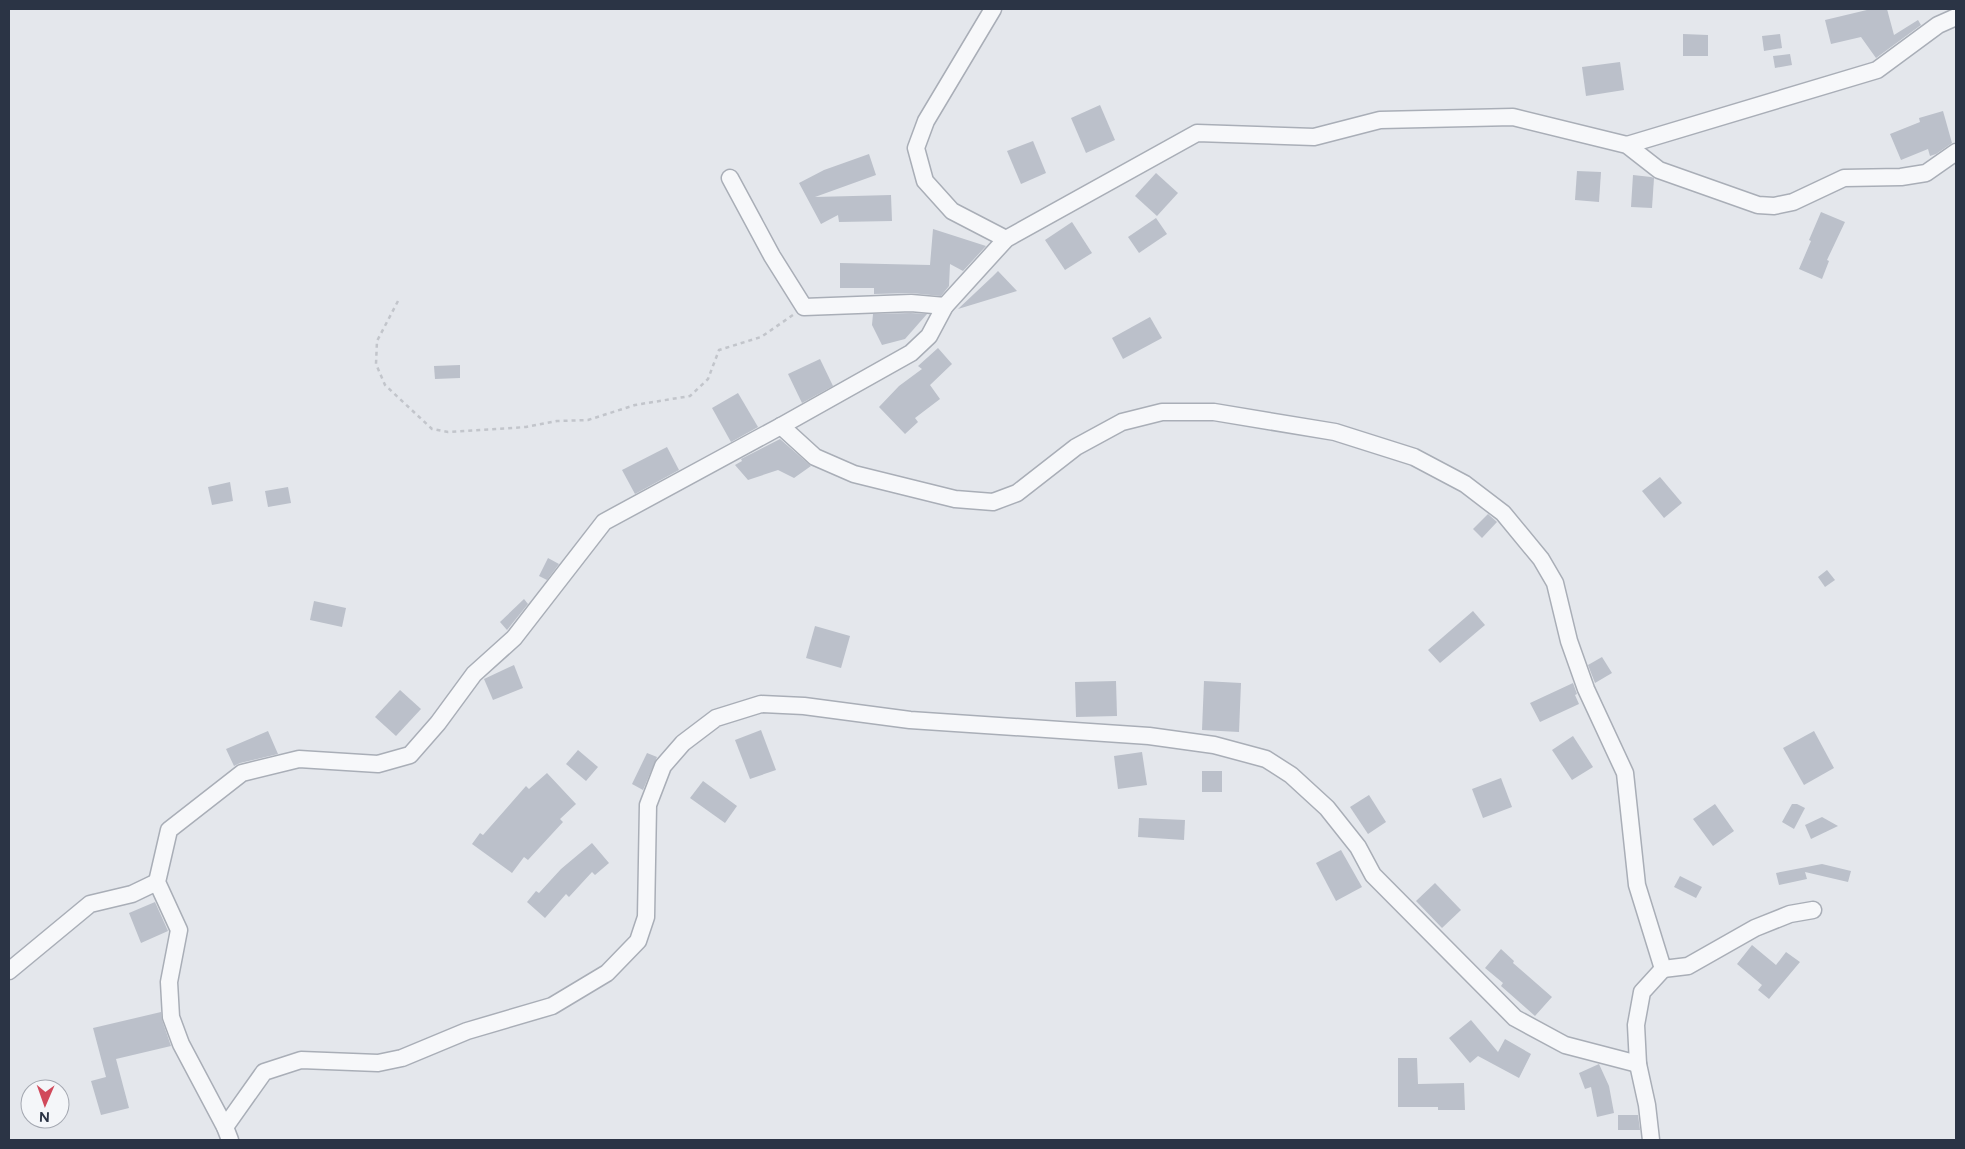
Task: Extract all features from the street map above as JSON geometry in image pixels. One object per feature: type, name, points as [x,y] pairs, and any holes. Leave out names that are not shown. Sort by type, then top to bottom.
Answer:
[{"type":"street","points":[[993,9],[926,121],[916,148],[925,181],[952,211],[1006,239]]},
{"type":"street","points":[[1627,145],[1877,70],[1938,25],[1956,17]]},
{"type":"street","points":[[227,1134],[180,1044],[171,1017],[169,982],[179,930],[156,882],[169,830],[242,773],[300,759],[378,764],[410,754],[438,723],[474,674],[514,638],[604,522],[782,426],[911,353],[929,336],[945,306],[1006,239],[1197,133],[1314,137],[1380,120],[1513,117],[1627,145],[1659,170],[1758,204],[1774,206],[1793,202],[1844,178],[1902,177],[1926,173],[1956,152]]},
{"type":"street","points":[[730,178],[772,256],[804,307],[911,303],[945,306]]},
{"type":"street","points":[[782,426],[815,457],[854,474],[955,500],[993,502],[1018,493],[1076,447],[1122,422],[1162,412],[1214,412],[1335,432],[1414,457],[1465,484],[1503,513],[1540,559],[1554,583],[1569,641],[1586,689],[1625,773],[1637,885],[1663,969]]},
{"type":"street","points":[[227,1134],[264,1072],[301,1060],[378,1063],[402,1058],[466,1031],[552,1006],[607,973],[638,941],[646,917],[648,804],[663,766],[683,743],[716,718],[761,704],[804,706],[910,720],[1149,736],[1214,745],[1266,759],[1291,775],[1327,808],[1358,847],[1373,875],[1515,1018],[1565,1045],[1638,1064]]},
{"type":"street","points":[[9,970],[90,904],[132,894],[156,882]]},
{"type":"street","points":[[1651,1140],[1647,1105],[1638,1064],[1636,1025],[1642,992],[1663,969],[1688,966],[1756,928],[1790,914],[1813,910]]},
{"type":"path","points":[[398,301],[377,341],[376,364],[385,385],[432,429],[448,432],[526,427],[557,421],[588,420],[635,406],[690,396],[708,379],[719,350],[761,337],[804,307]]},
{"type":"building","points":[[1871,9],[1887,9],[1894,35],[1918,20],[1921,25],[1876,58],[1861,37],[1831,44],[1825,20]]},
{"type":"building","points":[[1683,34],[1708,35],[1708,56],[1683,56]]},
{"type":"building","points":[[1780,34],[1782,48],[1764,51],[1762,36]]},
{"type":"building","points":[[1790,54],[1792,65],[1775,68],[1773,56]]},
{"type":"building","points":[[1620,62],[1624,90],[1586,96],[1582,67]]},
{"type":"building","points":[[1100,105],[1115,140],[1086,153],[1071,118]]},
{"type":"building","points":[[1943,111],[1952,143],[1930,156],[1928,149],[1901,160],[1890,134],[1920,122],[1919,118]]},
{"type":"building","points":[[1033,141],[1046,173],[1021,184],[1007,151]]},
{"type":"building","points":[[869,154],[876,175],[815,197],[891,195],[892,221],[839,222],[838,215],[821,224],[799,183],[824,170]]},
{"type":"building","points":[[1577,171],[1601,172],[1599,202],[1575,200]]},
{"type":"building","points":[[1156,173],[1178,193],[1157,216],[1135,196]]},
{"type":"building","points":[[1633,175],[1654,178],[1652,208],[1631,207]]},
{"type":"building","points":[[1821,212],[1845,222],[1827,260],[1829,261],[1822,279],[1799,269]]},
{"type":"building","points":[[1156,218],[1167,234],[1139,253],[1128,237]]},
{"type":"building","points":[[1072,222],[1092,253],[1065,270],[1045,240]]},
{"type":"building","points":[[933,229],[986,246],[963,271],[950,264],[949,286],[941,296],[911,293],[874,294],[874,288],[840,288],[840,263],[930,265]]},
{"type":"building","points":[[998,271],[1017,291],[958,309],[992,277]]},
{"type":"building","points":[[873,314],[927,314],[905,339],[882,345],[872,325]]},
{"type":"building","points":[[1150,317],[1162,338],[1123,359],[1112,338]]},
{"type":"building","points":[[938,348],[952,364],[930,385],[940,399],[915,418],[918,422],[905,434],[879,407],[899,386],[922,369],[918,366]]},
{"type":"building","points":[[820,359],[833,386],[802,403],[788,374]]},
{"type":"building","points":[[460,365],[460,378],[435,379],[434,366]]},
{"type":"building","points":[[738,393],[758,427],[731,442],[712,408]]},
{"type":"building","points":[[780,439],[811,466],[794,478],[778,470],[748,480],[735,465],[742,461],[741,459]]},
{"type":"building","points":[[667,447],[679,470],[635,494],[622,470]]},
{"type":"building","points":[[1660,477],[1682,503],[1664,518],[1642,491]]},
{"type":"building","points":[[230,482],[233,501],[212,505],[208,487]]},
{"type":"building","points":[[288,487],[291,503],[268,507],[265,491]]},
{"type":"building","points":[[1488,514],[1497,522],[1482,538],[1473,529]]},
{"type":"building","points":[[548,558],[559,564],[547,580],[539,576]]},
{"type":"building","points":[[1827,570],[1835,580],[1825,587],[1818,577]]},
{"type":"building","points":[[524,599],[528,604],[507,630],[500,622]]},
{"type":"building","points":[[314,601],[346,608],[342,627],[310,620]]},
{"type":"building","points":[[1473,611],[1485,625],[1440,663],[1428,650]]},
{"type":"building","points":[[815,626],[850,636],[841,668],[806,658]]},
{"type":"building","points":[[1602,657],[1612,673],[1595,683],[1588,665]]},
{"type":"building","points":[[514,665],[523,688],[493,700],[484,679]]},
{"type":"building","points":[[1116,681],[1117,716],[1076,717],[1075,682]]},
{"type":"building","points":[[1204,681],[1241,683],[1239,732],[1202,730]]},
{"type":"building","points":[[1573,683],[1579,704],[1540,722],[1530,703]]},
{"type":"building","points":[[400,690],[421,709],[396,736],[375,717]]},
{"type":"building","points":[[761,730],[776,770],[750,779],[735,740]]},
{"type":"building","points":[[268,731],[278,754],[234,766],[226,749]]},
{"type":"building","points":[[1814,731],[1834,768],[1804,785],[1783,748]]},
{"type":"building","points":[[1573,736],[1593,767],[1572,780],[1552,750]]},
{"type":"building","points":[[578,750],[598,767],[586,781],[566,764]]},
{"type":"building","points":[[1142,752],[1147,785],[1118,789],[1114,756]]},
{"type":"building","points":[[647,753],[657,757],[643,790],[632,784]]},
{"type":"building","points":[[1202,771],[1222,771],[1222,792],[1202,792]]},
{"type":"building","points":[[547,773],[576,804],[560,819],[563,822],[528,860],[524,857],[512,873],[472,844],[480,833],[483,835],[526,786],[529,789]]},
{"type":"building","points":[[1501,778],[1512,807],[1483,818],[1472,789]]},
{"type":"building","points":[[703,781],[737,806],[725,823],[690,798]]},
{"type":"building","points":[[1369,795],[1386,822],[1368,834],[1350,807]]},
{"type":"building","points":[[1715,804],[1734,831],[1713,846],[1693,819]]},
{"type":"building","points":[[1792,804],[1805,808],[1794,829],[1782,822]]},
{"type":"building","points":[[1822,817],[1838,826],[1811,839],[1805,825]]},
{"type":"building","points":[[1139,818],[1185,820],[1184,840],[1138,837]]},
{"type":"building","points":[[592,843],[609,863],[595,875],[592,872],[569,897],[566,894],[545,918],[527,902],[536,891],[539,893],[561,869]]},
{"type":"building","points":[[1341,850],[1362,887],[1336,901],[1316,863]]},
{"type":"building","points":[[1822,864],[1851,871],[1848,882],[1805,872],[1807,879],[1779,885],[1776,873]]},
{"type":"building","points":[[1680,876],[1702,887],[1696,898],[1674,887]]},
{"type":"building","points":[[1435,883],[1461,910],[1442,928],[1416,901]]},
{"type":"building","points":[[155,902],[168,931],[141,943],[129,913]]},
{"type":"building","points":[[1752,945],[1776,965],[1786,952],[1800,962],[1769,999],[1758,990],[1762,985],[1737,964]]},
{"type":"building","points":[[1501,949],[1514,961],[1513,963],[1552,997],[1535,1016],[1501,986],[1503,983],[1485,968]]},
{"type":"building","points":[[161,1012],[171,1046],[116,1059],[129,1108],[101,1115],[91,1081],[106,1077],[93,1028]]},
{"type":"building","points":[[1471,1020],[1498,1052],[1505,1039],[1531,1054],[1519,1078],[1478,1056],[1470,1063],[1449,1038]]},
{"type":"building","points":[[1398,1058],[1417,1058],[1418,1084],[1464,1083],[1465,1110],[1438,1110],[1438,1107],[1398,1107]]},
{"type":"building","points":[[1599,1064],[1609,1086],[1614,1113],[1597,1117],[1591,1087],[1585,1089],[1579,1073]]},
{"type":"building","points":[[1618,1115],[1638,1115],[1640,1130],[1618,1130]]}]
